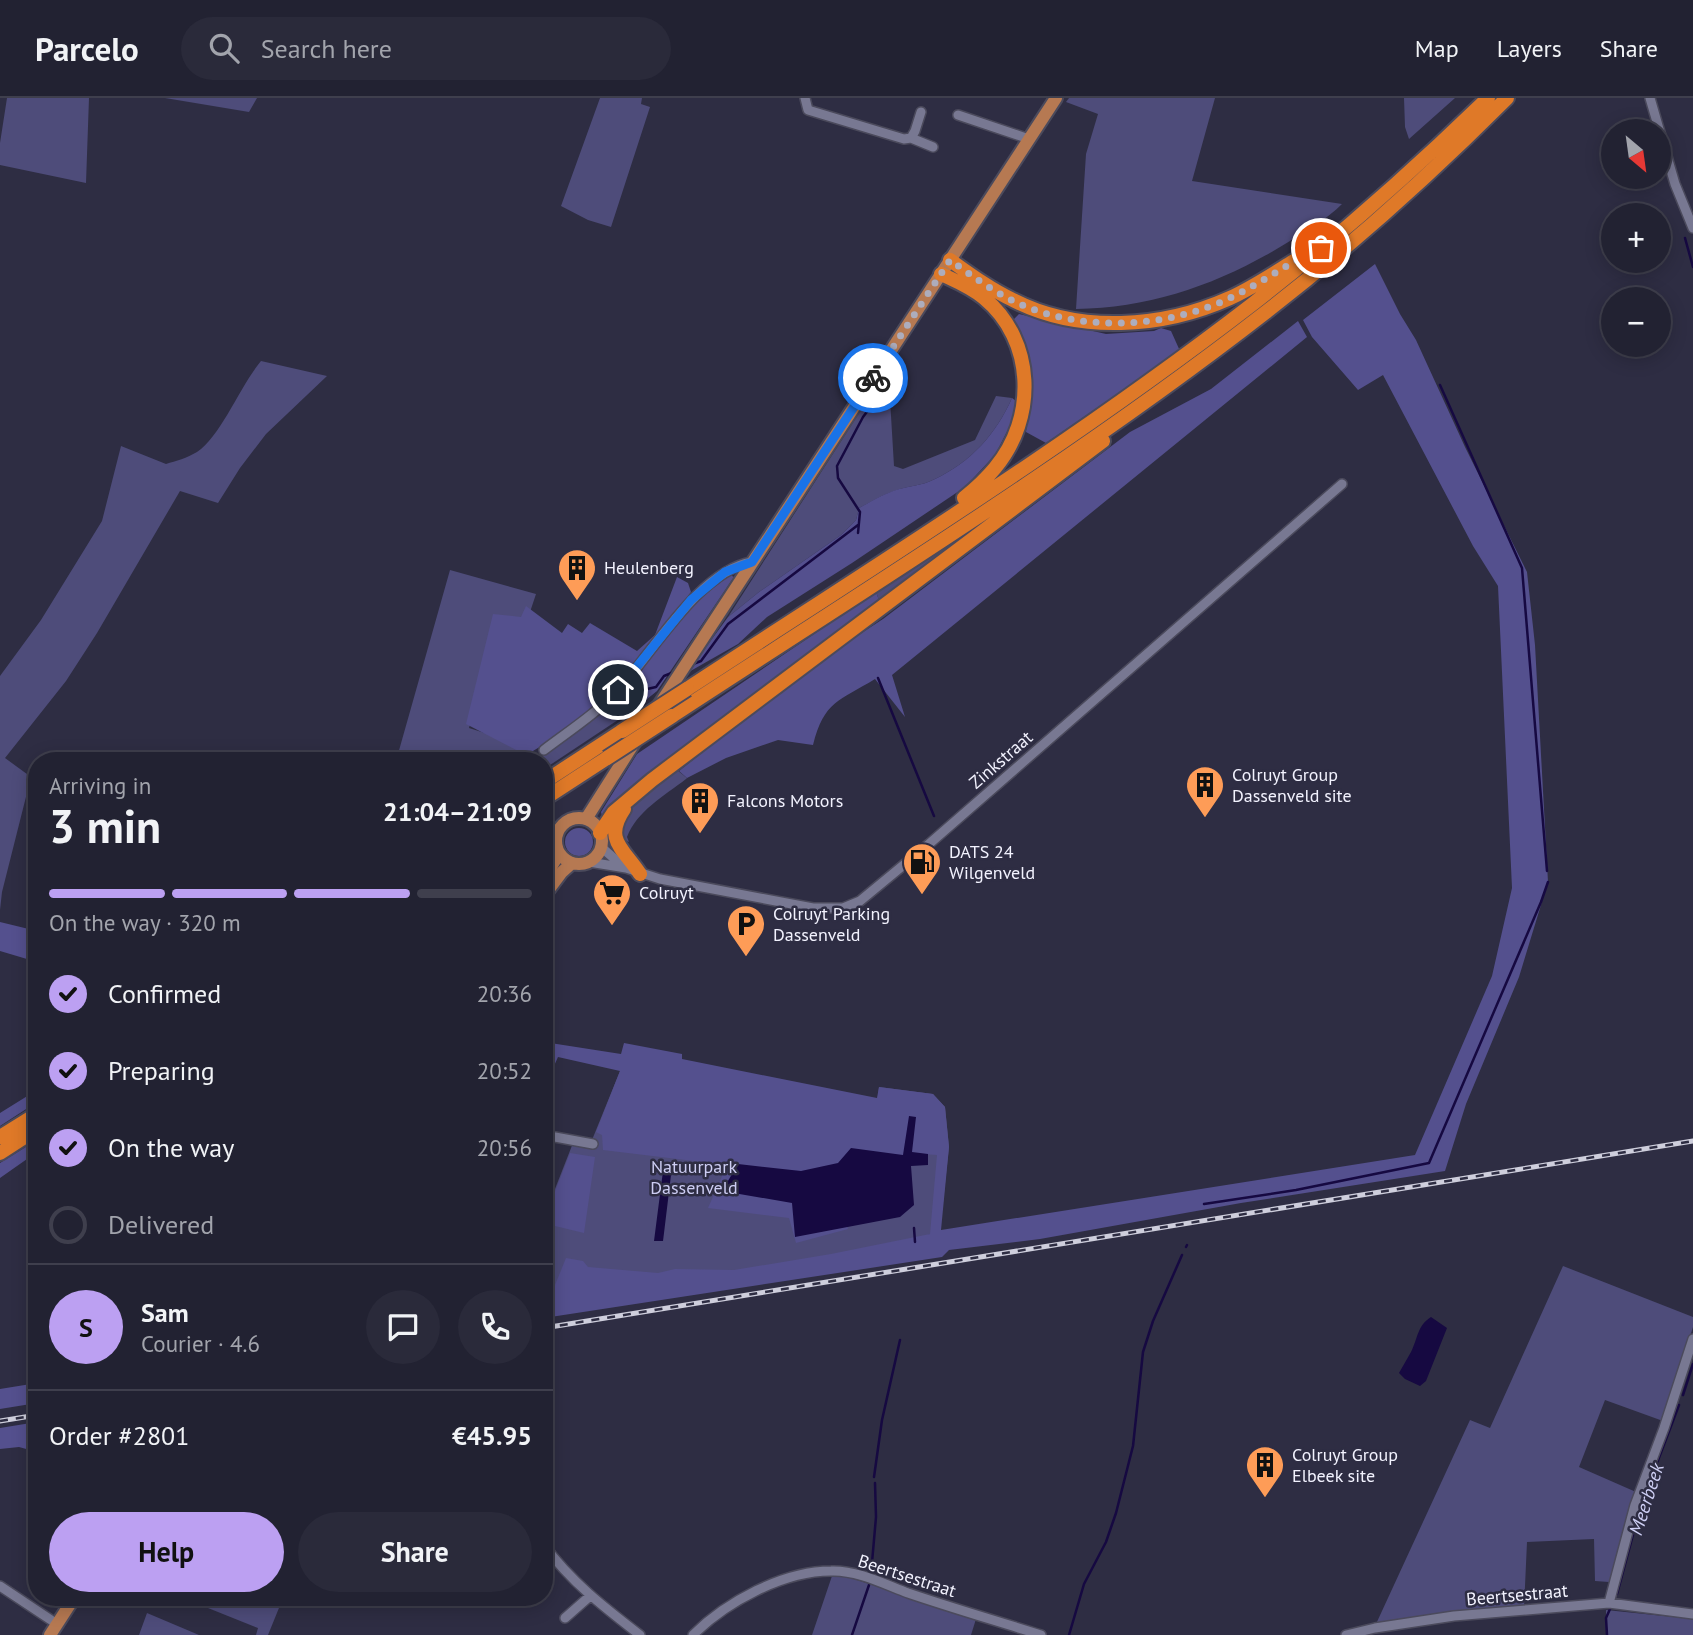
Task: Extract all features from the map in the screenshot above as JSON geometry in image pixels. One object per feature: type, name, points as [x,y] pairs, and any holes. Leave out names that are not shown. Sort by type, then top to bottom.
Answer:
[{"type":"highway","points":[[553,776],[940,523],[1114,405],[1226,324],[1394,187],[1488,98]]},
{"type":"highway","points":[[553,793],[1003,499],[1124,416],[1265,312],[1329,260],[1402,198],[1507,98]]},
{"type":"highway","points":[[950,260],[990,289],[1044,313],[1070,319],[1122,323],[1153,320],[1202,309],[1231,298],[1321,248]]},
{"type":"highway","points":[[940,523],[997,467],[1012,443],[1021,420],[1025,397],[1021,356],[1007,324],[983,297],[941,274]]},
{"type":"highway","points":[[601,840],[614,811],[652,780],[1113,434],[1124,416]]},
{"type":"highway","points":[[632,797],[618,818],[616,838],[623,854],[632,861],[640,874]]},
{"type":"highway","points":[[0,1137],[28,1120]]},
{"type":"highway","points":[[0,1153],[28,1135]]},
{"type":"main road","points":[[586,819],[1056,98]]},
{"type":"main road","points":[[572,819],[586,819],[592,822],[601,840],[598,854],[589,862],[572,863],[559,854],[556,840],[561,827],[572,819]]},
{"type":"main road","points":[[553,864],[559,854]]},
{"type":"main road","points":[[553,884],[572,863]]},
{"type":"main road","points":[[54,1630],[69,1606]]},
{"type":"street","points":[[805,98],[808,110],[904,139],[911,138],[933,147]]},
{"type":"street","points":[[1650,98],[1675,184],[1693,228]]},
{"type":"street","points":[[911,138],[921,112]]},
{"type":"street","points":[[958,115],[1029,139]]},
{"type":"street","name":"Zinkstraat","points":[[589,862],[813,908],[843,908],[860,901],[1342,484]]},
{"type":"street","points":[[544,750],[603,705],[618,690],[691,600],[725,572],[752,562]]},
{"type":"street","name":"Zinkstraat","points":[[601,840],[626,868]]},
{"type":"street","points":[[553,1137],[593,1144]]},
{"type":"street","points":[[1609,1603],[1635,1505],[1693,1339]]},
{"type":"street","points":[[553,1557],[590,1595],[640,1635]]},
{"type":"street","name":"Beertsestraat","points":[[693,1635],[734,1602],[786,1580],[833,1570],[869,1578],[1041,1635]]},
{"type":"street","points":[[0,1586],[54,1630]]},
{"type":"street","points":[[565,1618],[590,1595]]},
{"type":"street","name":"Beertsestraat","points":[[1346,1635],[1454,1616],[1609,1603],[1693,1614]]},
{"type":"green space","points":[[7,98],[89,98],[86,183],[0,165],[0,143]]},
{"type":"green space","points":[[165,98],[257,98],[249,112]]},
{"type":"green space","points":[[600,98],[642,98],[641,104],[650,107],[611,227],[588,220],[561,206]]},
{"type":"green space","points":[[1069,98],[1215,98],[1192,181],[1342,204],[1324,219],[1265,256],[1214,280],[1161,298],[1133,304],[1076,309],[1086,154],[1098,114],[1066,102]]},
{"type":"green space","points":[[1404,98],[1455,98],[1409,139],[1405,127]]},
{"type":"green space","points":[[261,361],[327,376],[266,434],[218,503],[180,491],[66,681],[5,758],[28,775],[28,789],[2,892],[0,910],[0,676],[41,620],[102,521],[121,446],[166,464],[197,452],[214,435]]},
{"type":"green space","points":[[872,393],[890,399],[894,466],[903,469],[975,440],[996,396],[1012,398],[990,435],[960,464],[930,481],[899,489],[859,508],[856,520],[841,535],[728,617]]},
{"type":"green space","points":[[1015,496],[1016,498],[880,603],[876,592]]},
{"type":"green space","points":[[450,570],[536,594],[526,624],[498,619],[469,728],[535,749],[531,752],[399,752]]},
{"type":"green space","points":[[608,707],[636,708],[553,763],[553,752],[547,752]]},
{"type":"green space","points":[[677,770],[687,778],[637,819],[627,837],[629,842],[622,839],[620,822],[632,805]]},
{"type":"green space","name":"Natuurpark Dassenveld","points":[[620,1071],[877,1103],[879,1087],[933,1094],[945,1107],[949,1147],[940,1230],[902,1246],[553,1305],[553,1194],[573,1143],[592,1140]]},
{"type":"green space","points":[[1563,1266],[1693,1317],[1693,1327],[1663,1421],[1605,1400],[1579,1467],[1636,1492],[1609,1582],[1595,1581],[1594,1539],[1527,1542],[1524,1608],[1427,1615],[1376,1624],[1470,1420],[1490,1428]]},
{"type":"green space","points":[[832,1576],[848,1577],[976,1619],[971,1635],[812,1635]]},
{"type":"green space","points":[[203,1606],[280,1606],[268,1635],[256,1635],[258,1628]]},
{"type":"green space","points":[[1606,1610],[1693,1619],[1693,1635],[1606,1635]]},
{"type":"green space","points":[[147,1613],[199,1635],[139,1635]]},
{"type":"shaded area","points":[[1375,264],[1416,340],[1527,572],[1535,645],[1548,882],[1519,977],[1466,1104],[1445,1171],[1241,1203],[1040,1239],[949,1250],[942,1257],[553,1317],[553,1290],[566,1258],[583,1261],[588,1267],[658,1273],[675,1269],[734,1270],[930,1234],[937,1155],[911,1153],[844,1218],[848,1229],[796,1243],[789,1218],[708,1208],[727,1165],[603,1150],[602,1135],[596,1132],[620,1071],[558,1057],[553,1068],[553,1043],[621,1054],[624,1043],[682,1054],[682,1059],[877,1098],[879,1087],[933,1094],[945,1107],[949,1147],[941,1230],[1415,1155],[1492,976],[1512,888],[1498,586],[1473,546],[1383,375],[1358,390],[1312,337],[1303,320]]},
{"type":"shaded area","points":[[1019,314],[1106,334],[1154,331],[1161,328],[1171,331],[1180,351],[1046,443],[1026,432],[1032,374],[1013,320]]},
{"type":"shaded area","points":[[1298,321],[1307,337],[892,675],[905,717],[875,679],[842,698],[828,711],[817,730],[813,745],[778,740],[726,758],[687,778],[679,771],[808,668],[883,619],[1130,432],[1211,389]]},
{"type":"shaded area","points":[[1012,398],[1016,401],[1013,420],[995,455],[965,487],[767,617],[738,644],[687,673],[728,617],[841,535],[856,520],[859,508],[893,491],[935,479],[971,455],[990,435]]},
{"type":"shaded area","points":[[730,575],[734,577],[657,691],[636,708],[608,707],[531,752],[520,752],[466,724],[493,614],[521,617],[526,606],[562,633],[568,624],[582,633],[590,623],[637,651],[655,635],[677,577],[688,583],[691,592],[667,624]]},
{"type":"shaded area","points":[[876,592],[880,603],[658,766],[603,820],[601,812],[637,754]]},
{"type":"shaded area","points":[[579,828],[589,832],[593,842],[589,852],[579,856],[569,852],[565,842],[569,832]]},
{"type":"shaded area","points":[[0,922],[28,929],[28,959],[0,951]]},
{"type":"shaded area","points":[[28,1096],[28,1108],[0,1126],[0,1113]]},
{"type":"shaded area","points":[[909,1116],[916,1117],[912,1152],[928,1154],[928,1165],[911,1166],[914,1205],[900,1217],[795,1237],[792,1203],[722,1191],[738,1164],[801,1171],[838,1163],[851,1148],[903,1155]]},
{"type":"shaded area","points":[[28,1146],[28,1158],[0,1178],[0,1163]]},
{"type":"shaded area","points":[[570,1153],[595,1157],[584,1233],[553,1224],[553,1197]]},
{"type":"shaded area","points":[[669,1169],[671,1175],[663,1241],[654,1241],[663,1171]]},
{"type":"shaded area","points":[[1431,1317],[1447,1328],[1426,1381],[1420,1386],[1399,1373],[1420,1328]]},
{"type":"shaded area","points":[[28,1384],[28,1404],[0,1409],[0,1389]]},
{"type":"shaded area","points":[[28,1423],[28,1450],[19,1447],[0,1449],[0,1428]]},
{"type":"waterway","name":"Meerbeek","points":[[1685,238],[1693,267]]},
{"type":"waterway","points":[[1440,385],[1522,568],[1547,871]]},
{"type":"waterway","points":[[858,533],[860,512],[838,478],[837,466],[863,417],[875,401]]},
{"type":"waterway","points":[[693,664],[701,661],[728,624],[858,525]]},
{"type":"waterway","points":[[625,694],[656,687],[664,676],[674,672]]},
{"type":"waterway","points":[[878,678],[934,816]]},
{"type":"waterway","points":[[1204,1204],[1296,1190],[1429,1163],[1548,882]]},
{"type":"waterway","points":[[914,1228],[915,1242]]},
{"type":"waterway","points":[[1069,1635],[1084,1584],[1106,1542],[1116,1513],[1133,1446],[1143,1352],[1153,1321],[1182,1255]]},
{"type":"waterway","points":[[874,1477],[882,1420],[900,1340]]},
{"type":"waterway","name":"Meerbeek","points":[[1683,1395],[1693,1364]]},
{"type":"waterway","name":"Meerbeek","points":[[1617,1594],[1641,1505],[1679,1405]]},
{"type":"waterway","points":[[871,1574],[876,1517],[875,1483]]},
{"type":"waterway","points":[[852,1635],[869,1585]]},
{"type":"waterway","name":"Meerbeek","points":[[1607,1635],[1606,1618],[1610,1609]]},
{"type":"railway","points":[[553,1327],[1693,1141]]},
{"type":"railway","points":[[0,1421],[28,1416]]},
{"type":"way so far","points":[[873,378],[950,260],[990,289],[1044,313],[1100,323],[1122,323],[1153,320],[1202,309],[1231,298],[1321,248]]},
{"type":"place","name":"Heulenberg","points":[[577,602]]},
{"type":"place","name":"Colruyt Group Dassenveld site","points":[[1205,819]]},
{"type":"place","name":"Falcons Motors","points":[[700,835]]},
{"type":"place","name":"DATS 24 Wilgenveld","points":[[922,896]]},
{"type":"place","name":"Colruyt","points":[[612,927]]},
{"type":"place","name":"Colruyt Parking Dassenveld","points":[[746,958]]},
{"type":"place","name":"Colruyt Group Elbeek site","points":[[1265,1499]]},
{"type":"route","points":[[618,690],[691,600],[725,572],[752,562],[873,378]]}]
